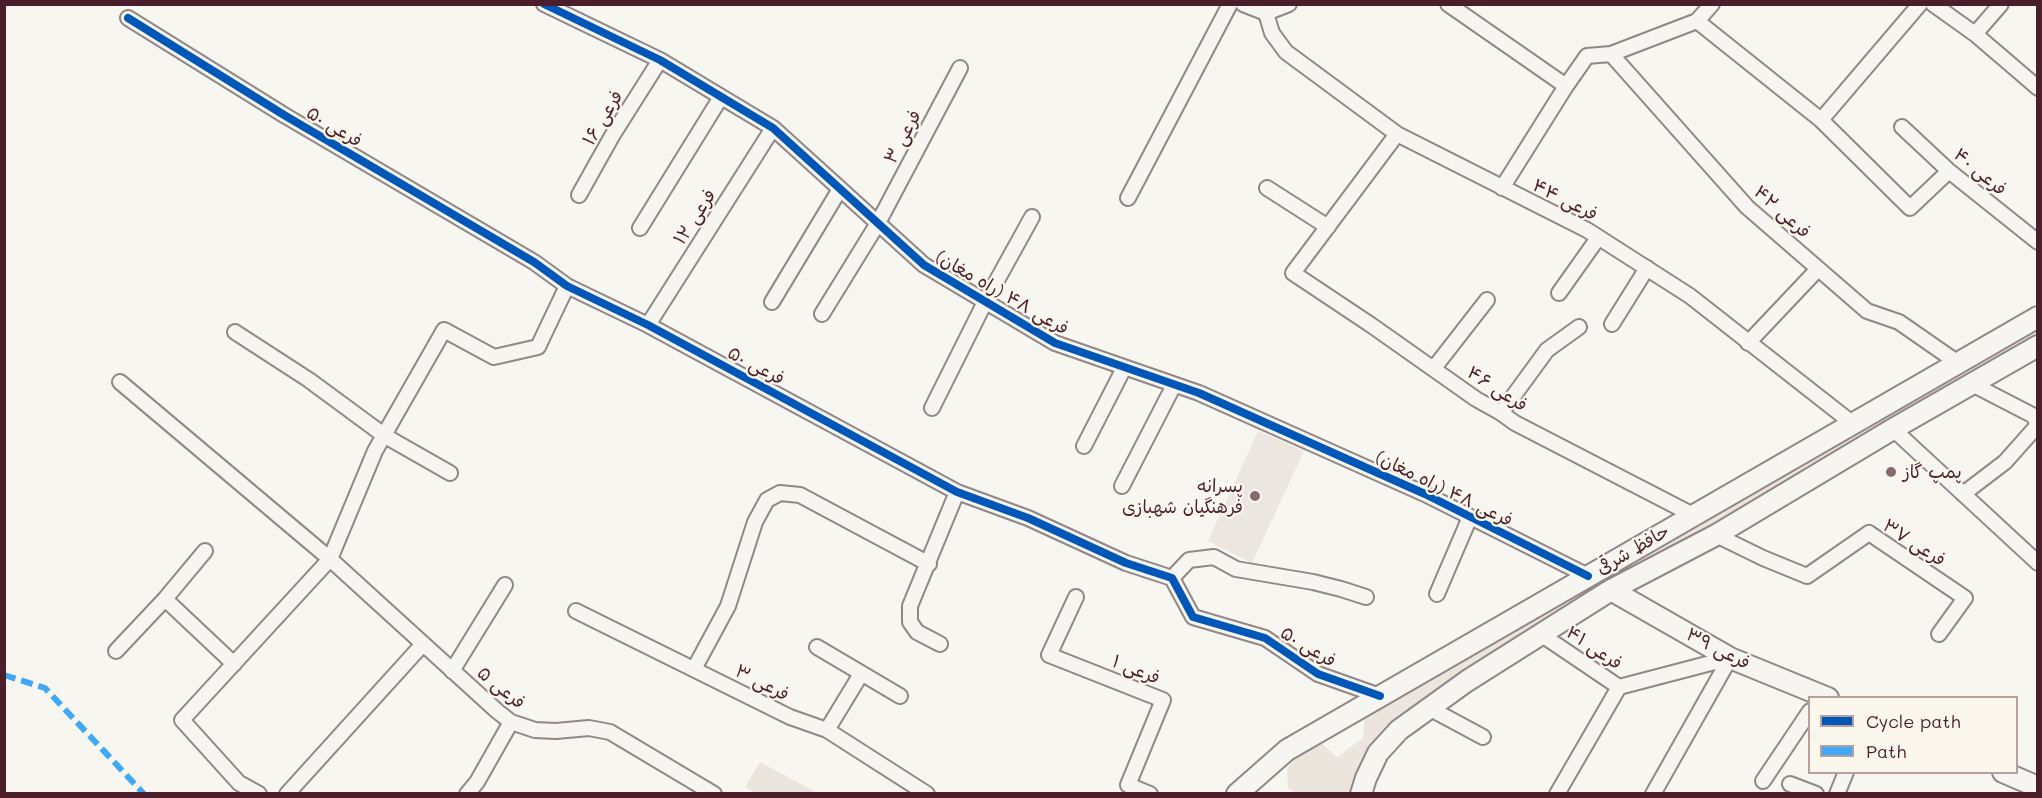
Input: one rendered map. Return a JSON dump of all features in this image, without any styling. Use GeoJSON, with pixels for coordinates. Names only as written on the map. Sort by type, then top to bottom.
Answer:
{"type":"FeatureCollection","features":[{"type":"Feature","properties":{"kind":"main road","name":"حافظ شرقی"},"geometry":{"type":"LineString","coordinates":[[1237,794],[1287,750],[2037,317]]}},
{"type":"Feature","properties":{"kind":"main road","name":"حافظ شرقی"},"geometry":{"type":"LineString","coordinates":[[1361,794],[1378,753],[1399,730],[1467,681],[1611,590],[1716,535],[2037,346]]}},
{"type":"Feature","properties":{"kind":"main road","name":"فرعی ۳۹"},"geometry":{"type":"LineString","coordinates":[[1611,590],[1730,658],[1823,696]]}},
{"type":"Feature","properties":{"kind":"main road"},"geometry":{"type":"LineString","coordinates":[[2008,774],[2037,787]]}},
{"type":"Feature","properties":{"kind":"street","name":"فرعی ۴۸ (راه مغان)"},"geometry":{"type":"LineString","coordinates":[[544,4],[660,60],[773,128],[924,265],[1055,344],[1215,400],[1425,495],[1588,576]]}},
{"type":"Feature","properties":{"kind":"street"},"geometry":{"type":"LineString","coordinates":[[1128,198],[1230,4]]}},
{"type":"Feature","properties":{"kind":"street"},"geometry":{"type":"LineString","coordinates":[[1243,4],[1266,13],[1289,4]]}},
{"type":"Feature","properties":{"kind":"street"},"geometry":{"type":"LineString","coordinates":[[1448,4],[1467,10],[1566,86]]}},
{"type":"Feature","properties":{"kind":"street"},"geometry":{"type":"LineString","coordinates":[[1502,188],[1587,56],[1611,54],[1696,21],[1712,4]]}},
{"type":"Feature","properties":{"kind":"street"},"geometry":{"type":"LineString","coordinates":[[1821,120],[1920,4]]}},
{"type":"Feature","properties":{"kind":"street"},"geometry":{"type":"LineString","coordinates":[[1933,4],[1975,34],[2037,88]]}},
{"type":"Feature","properties":{"kind":"street"},"geometry":{"type":"LineString","coordinates":[[1975,34],[2001,4]]}},
{"type":"Feature","properties":{"kind":"street","name":"فرعی ۴۴"},"geometry":{"type":"LineString","coordinates":[[1266,13],[1272,33],[1286,52],[1397,134],[1598,238],[1647,268],[1690,296],[1852,423]]}},
{"type":"Feature","properties":{"kind":"street","name":"فرعی ۵۰"},"geometry":{"type":"LineString","coordinates":[[128,18],[284,115],[534,262],[567,286],[648,325],[957,492],[1028,518],[1126,563],[1172,578],[1193,617],[1265,638],[1318,674],[1380,696]]}},
{"type":"Feature","properties":{"kind":"street"},"geometry":{"type":"LineString","coordinates":[[1696,21],[1821,120],[1910,208],[1949,171]]}},
{"type":"Feature","properties":{"kind":"street","name":"فرعی ۴۲"},"geometry":{"type":"LineString","coordinates":[[1611,54],[1748,207],[1867,312],[1899,322],[1958,363]]}},
{"type":"Feature","properties":{"kind":"street","name":"فرعی ۱۶"},"geometry":{"type":"LineString","coordinates":[[579,195],[612,136],[660,60]]}},
{"type":"Feature","properties":{"kind":"street","name":"فرعی ۳"},"geometry":{"type":"LineString","coordinates":[[822,314],[878,223],[960,68]]}},
{"type":"Feature","properties":{"kind":"street"},"geometry":{"type":"LineString","coordinates":[[640,228],[721,97]]}},
{"type":"Feature","properties":{"kind":"street","name":"فرعی ۴۰"},"geometry":{"type":"LineString","coordinates":[[1902,127],[1949,171],[2037,242]]}},
{"type":"Feature","properties":{"kind":"street","name":"فرعی ۱۲"},"geometry":{"type":"LineString","coordinates":[[648,325],[773,128]]}},
{"type":"Feature","properties":{"kind":"street"},"geometry":{"type":"LineString","coordinates":[[1268,188],[1328,226],[1397,134]]}},
{"type":"Feature","properties":{"kind":"street"},"geometry":{"type":"LineString","coordinates":[[772,302],[840,189]]}},
{"type":"Feature","properties":{"kind":"street"},"geometry":{"type":"LineString","coordinates":[[932,408],[985,302],[1032,218]]}},
{"type":"Feature","properties":{"kind":"street","name":"فرعی ۴۶"},"geometry":{"type":"LineString","coordinates":[[1328,226],[1293,273],[1476,399],[1515,423],[1693,516]]}},
{"type":"Feature","properties":{"kind":"street"},"geometry":{"type":"LineString","coordinates":[[1558,293],[1598,238]]}},
{"type":"Feature","properties":{"kind":"street"},"geometry":{"type":"LineString","coordinates":[[1612,324],[1647,268]]}},
{"type":"Feature","properties":{"kind":"street"},"geometry":{"type":"LineString","coordinates":[[1748,343],[1818,269]]}},
{"type":"Feature","properties":{"kind":"street"},"geometry":{"type":"LineString","coordinates":[[259,794],[239,783],[182,720],[330,559],[375,452],[444,330],[494,357],[538,347],[567,286]]}},
{"type":"Feature","properties":{"kind":"street"},"geometry":{"type":"LineString","coordinates":[[1434,368],[1486,300]]}},
{"type":"Feature","properties":{"kind":"street"},"geometry":{"type":"LineString","coordinates":[[1501,413],[1548,350],[1580,327]]}},
{"type":"Feature","properties":{"kind":"street"},"geometry":{"type":"LineString","coordinates":[[235,332],[309,380],[386,436],[450,473]]}},
{"type":"Feature","properties":{"kind":"street"},"geometry":{"type":"LineString","coordinates":[[1084,446],[1124,368]]}},
{"type":"Feature","properties":{"kind":"street","name":"فرعی ۵"},"geometry":{"type":"LineString","coordinates":[[120,382],[330,559],[511,722],[535,730],[589,728],[610,732],[714,794]]}},
{"type":"Feature","properties":{"kind":"street"},"geometry":{"type":"LineString","coordinates":[[1963,494],[2005,462],[2037,427],[2034,416],[1972,384]]}},
{"type":"Feature","properties":{"kind":"street"},"geometry":{"type":"LineString","coordinates":[[1122,486],[1174,385]]}},
{"type":"Feature","properties":{"kind":"street"},"geometry":{"type":"LineString","coordinates":[[1893,429],[2037,563]]}},
{"type":"Feature","properties":{"kind":"street"},"geometry":{"type":"LineString","coordinates":[[940,644],[917,632],[910,622],[910,606],[957,492]]}},
{"type":"Feature","properties":{"kind":"street"},"geometry":{"type":"LineString","coordinates":[[694,669],[728,606],[755,522],[767,500],[780,493],[800,495],[929,564]]}},
{"type":"Feature","properties":{"kind":"street"},"geometry":{"type":"LineString","coordinates":[[1437,594],[1470,517]]}},
{"type":"Feature","properties":{"kind":"street","name":"فرعی ۳۷"},"geometry":{"type":"LineString","coordinates":[[1716,535],[1807,576],[1869,533],[1965,598],[1939,634]]}},
{"type":"Feature","properties":{"kind":"street"},"geometry":{"type":"LineString","coordinates":[[116,651],[205,551]]}},
{"type":"Feature","properties":{"kind":"street"},"geometry":{"type":"LineString","coordinates":[[1172,578],[1189,560],[1214,557],[1236,569],[1313,582],[1366,597]]}},
{"type":"Feature","properties":{"kind":"street"},"geometry":{"type":"LineString","coordinates":[[452,671],[505,585]]}},
{"type":"Feature","properties":{"kind":"street","name":"فرعی ۱"},"geometry":{"type":"LineString","coordinates":[[1076,597],[1049,655],[1163,700],[1128,785],[1150,794]]}},
{"type":"Feature","properties":{"kind":"street"},"geometry":{"type":"LineString","coordinates":[[165,598],[234,663]]}},
{"type":"Feature","properties":{"kind":"street","name":"فرعی ۳"},"geometry":{"type":"LineString","coordinates":[[576,611],[790,717],[827,730],[927,794]]}},
{"type":"Feature","properties":{"kind":"street","name":"فرعی ۴۱"},"geometry":{"type":"LineString","coordinates":[[1542,635],[1619,687],[1730,658]]}},
{"type":"Feature","properties":{"kind":"street"},"geometry":{"type":"LineString","coordinates":[[287,794],[423,644]]}},
{"type":"Feature","properties":{"kind":"street"},"geometry":{"type":"LineString","coordinates":[[817,647],[900,696]]}},
{"type":"Feature","properties":{"kind":"street"},"geometry":{"type":"LineString","coordinates":[[1653,794],[1730,658]]}},
{"type":"Feature","properties":{"kind":"street"},"geometry":{"type":"LineString","coordinates":[[827,730],[861,674]]}},
{"type":"Feature","properties":{"kind":"street"},"geometry":{"type":"LineString","coordinates":[[1557,794],[1619,687]]}},
{"type":"Feature","properties":{"kind":"street"},"geometry":{"type":"LineString","coordinates":[[1429,708],[1482,737]]}},
{"type":"Feature","properties":{"kind":"street"},"geometry":{"type":"LineString","coordinates":[[1763,781],[1808,713]]}},
{"type":"Feature","properties":{"kind":"street"},"geometry":{"type":"LineString","coordinates":[[467,794],[477,782],[511,722]]}},
{"type":"Feature","properties":{"kind":"street"},"geometry":{"type":"LineString","coordinates":[[1837,794],[1845,774]]}},
{"type":"Feature","properties":{"kind":"street"},"geometry":{"type":"LineString","coordinates":[[1790,784],[1816,794]]}},
{"type":"Feature","properties":{"kind":"shaded area"},"geometry":{"type":"Polygon","coordinates":[[[2037,326],[2037,339],[1680,545],[1395,720],[1366,753],[1352,793],[1295,793],[1288,788],[1287,770],[1298,753],[1320,742],[1337,757],[1363,738],[1365,714],[2037,326]]]}},
{"type":"Feature","properties":{"kind":"shaded area","name":"پسرانه فرهنگیان شهبازی"},"geometry":{"type":"Polygon","coordinates":[[[1258,431],[1304,451],[1252,563],[1208,541],[1258,431]]]}},
{"type":"Feature","properties":{"kind":"shaded area"},"geometry":{"type":"Polygon","coordinates":[[[760,762],[817,793],[751,793],[752,791],[745,787],[760,762]]]}},
{"type":"Feature","properties":{"kind":"marked path"},"geometry":{"type":"LineString","coordinates":[[4,675],[45,688],[144,794]]}},
{"type":"Feature","properties":{"kind":"cycle path"},"geometry":{"type":"LineString","coordinates":[[544,4],[660,60],[773,128],[924,265],[1055,343],[1199,393],[1425,494],[1588,576]]}},
{"type":"Feature","properties":{"kind":"cycle path"},"geometry":{"type":"LineString","coordinates":[[128,18],[284,115],[534,262],[567,286],[648,325],[957,492],[1028,518],[1126,563],[1172,578],[1193,617],[1265,638],[1318,674],[1380,696]]}},
{"type":"Feature","properties":{"kind":"place","name":"پمپ گاز"},"geometry":{"type":"Point","coordinates":[1891,472]}},
{"type":"Feature","properties":{"kind":"place","name":"پسرانه فرهنگیان شهبازی"},"geometry":{"type":"Point","coordinates":[1255,496]}}]}
